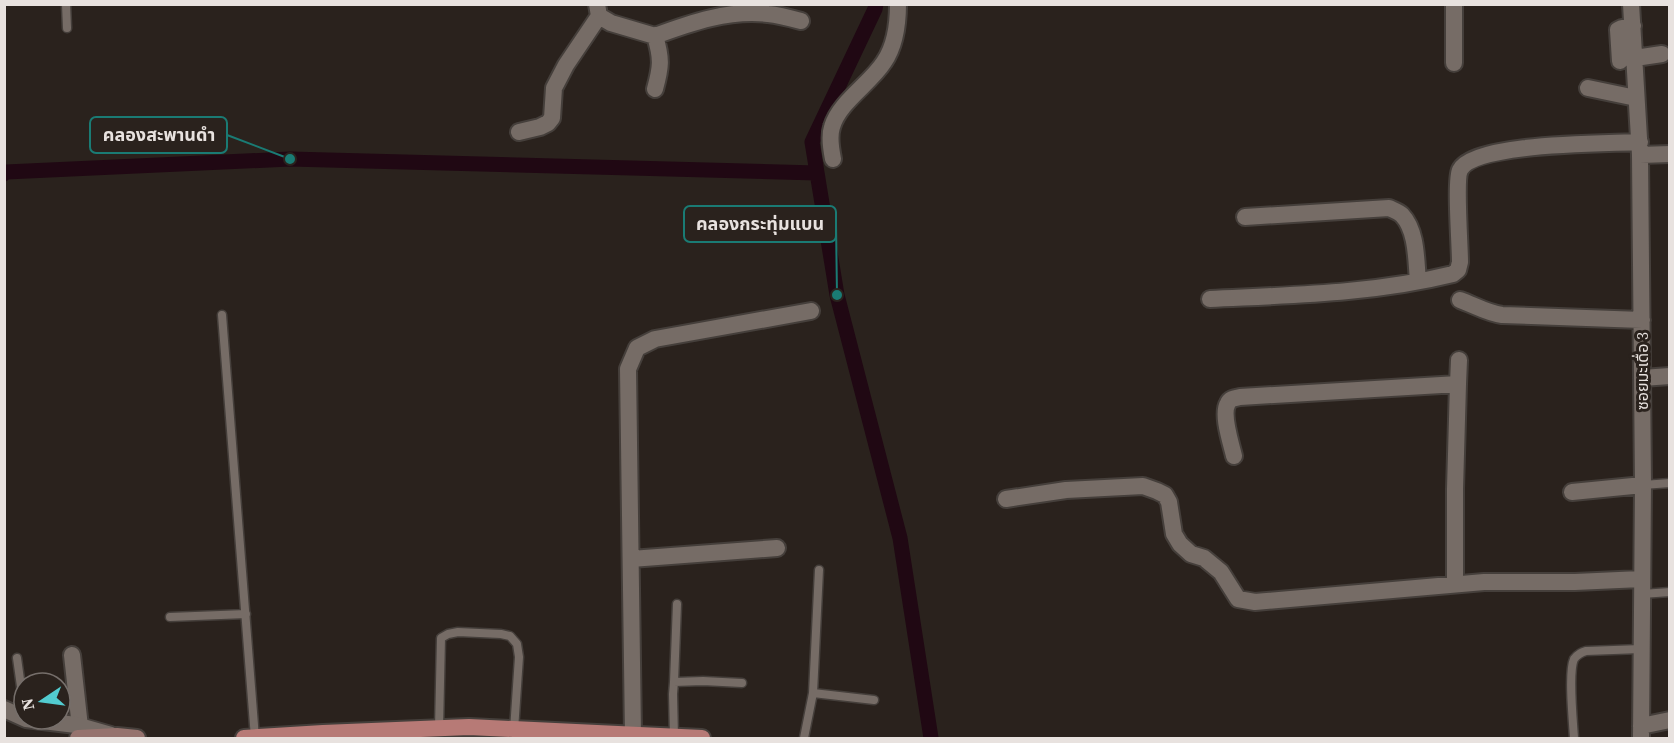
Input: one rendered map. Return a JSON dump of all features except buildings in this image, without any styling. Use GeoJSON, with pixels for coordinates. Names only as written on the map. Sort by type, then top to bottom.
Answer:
{"type":"FeatureCollection","features":[{"type":"Feature","properties":{"kind":"main road"},"geometry":{"type":"LineString","coordinates":[[250,738],[469,727],[702,738]]}},
{"type":"Feature","properties":{"kind":"main road"},"geometry":{"type":"LineString","coordinates":[[79,733],[137,738]]}},
{"type":"Feature","properties":{"kind":"street"},"geometry":{"type":"LineString","coordinates":[[833,159],[831,128],[839,112],[884,62],[894,39],[898,4]]}},
{"type":"Feature","properties":{"kind":"street"},"geometry":{"type":"LineString","coordinates":[[1454,4],[1454,63]]}},
{"type":"Feature","properties":{"kind":"street","name":"ซอยมะเดื่อ 3"},"geometry":{"type":"LineString","coordinates":[[1631,4],[1633,26],[1627,59],[1636,98],[1640,149],[1643,485],[1641,732]]}},
{"type":"Feature","properties":{"kind":"street"},"geometry":{"type":"LineString","coordinates":[[519,132],[540,127],[552,118],[554,88],[598,10],[611,22],[655,36],[686,24],[740,14],[767,14],[801,21]]}},
{"type":"Feature","properties":{"kind":"street"},"geometry":{"type":"LineString","coordinates":[[655,36],[661,69],[655,89]]}},
{"type":"Feature","properties":{"kind":"street"},"geometry":{"type":"LineString","coordinates":[[1627,59],[1662,54]]}},
{"type":"Feature","properties":{"kind":"street"},"geometry":{"type":"LineString","coordinates":[[1588,88],[1636,98]]}},
{"type":"Feature","properties":{"kind":"street"},"geometry":{"type":"LineString","coordinates":[[1209,299],[1355,291],[1453,274],[1458,270],[1460,262],[1458,183],[1460,170],[1469,160],[1480,156],[1508,149],[1640,149],[1670,154]]}},
{"type":"Feature","properties":{"kind":"street"},"geometry":{"type":"LineString","coordinates":[[1245,217],[1389,208],[1400,213],[1413,238],[1418,281]]}},
{"type":"Feature","properties":{"kind":"street"},"geometry":{"type":"LineString","coordinates":[[1460,300],[1489,313],[1502,315],[1642,320]]}},
{"type":"Feature","properties":{"kind":"street"},"geometry":{"type":"LineString","coordinates":[[633,735],[628,369],[637,348],[655,339],[811,311]]}},
{"type":"Feature","properties":{"kind":"street"},"geometry":{"type":"LineString","coordinates":[[1455,584],[1459,360]]}},
{"type":"Feature","properties":{"kind":"street"},"geometry":{"type":"LineString","coordinates":[[1642,378],[1670,376]]}},
{"type":"Feature","properties":{"kind":"street"},"geometry":{"type":"LineString","coordinates":[[1234,456],[1225,415],[1227,404],[1232,399],[1458,384]]}},
{"type":"Feature","properties":{"kind":"street"},"geometry":{"type":"LineString","coordinates":[[1572,492],[1643,485]]}},
{"type":"Feature","properties":{"kind":"street"},"geometry":{"type":"LineString","coordinates":[[1006,499],[1066,490],[1143,486],[1157,491],[1165,495],[1169,502],[1174,534],[1180,544],[1191,554],[1204,558],[1221,572],[1238,599],[1255,602],[1484,582],[1575,582],[1641,586]]}},
{"type":"Feature","properties":{"kind":"street"},"geometry":{"type":"LineString","coordinates":[[631,559],[777,548]]}},
{"type":"Feature","properties":{"kind":"street"},"geometry":{"type":"LineString","coordinates":[[72,656],[79,733]]}},
{"type":"Feature","properties":{"kind":"street"},"geometry":{"type":"LineString","coordinates":[[1641,732],[1670,720]]}},
{"type":"Feature","properties":{"kind":"lane"},"geometry":{"type":"LineString","coordinates":[[66,4],[67,28]]}},
{"type":"Feature","properties":{"kind":"lane"},"geometry":{"type":"LineString","coordinates":[[222,315],[246,614],[250,738]]}},
{"type":"Feature","properties":{"kind":"lane"},"geometry":{"type":"LineString","coordinates":[[1643,485],[1670,483]]}},
{"type":"Feature","properties":{"kind":"lane"},"geometry":{"type":"LineString","coordinates":[[804,738],[813,693],[819,570]]}},
{"type":"Feature","properties":{"kind":"lane"},"geometry":{"type":"LineString","coordinates":[[1641,586],[1670,592]]}},
{"type":"Feature","properties":{"kind":"lane"},"geometry":{"type":"LineString","coordinates":[[674,737],[673,694],[677,604]]}},
{"type":"Feature","properties":{"kind":"lane"},"geometry":{"type":"LineString","coordinates":[[170,617],[246,614]]}},
{"type":"Feature","properties":{"kind":"lane"},"geometry":{"type":"LineString","coordinates":[[439,728],[441,638],[458,632],[501,634],[510,636],[517,644],[519,657],[514,729]]}},
{"type":"Feature","properties":{"kind":"lane"},"geometry":{"type":"LineString","coordinates":[[1574,738],[1571,672],[1574,659],[1586,651],[1641,649]]}},
{"type":"Feature","properties":{"kind":"lane"},"geometry":{"type":"LineString","coordinates":[[17,658],[19,671]]}},
{"type":"Feature","properties":{"kind":"lane"},"geometry":{"type":"LineString","coordinates":[[674,682],[742,683]]}},
{"type":"Feature","properties":{"kind":"lane"},"geometry":{"type":"LineString","coordinates":[[813,693],[874,700]]}},
{"type":"Feature","properties":{"kind":"waterway"},"geometry":{"type":"LineString","coordinates":[[876,4],[812,142],[837,295],[900,538],[931,738]]}},
{"type":"Feature","properties":{"kind":"waterway"},"geometry":{"type":"LineString","coordinates":[[4,174],[6,172],[290,159],[817,173]]}},
{"type":"Feature","properties":{"kind":"place","name":"คลองสะพานดำ"},"geometry":{"type":"Point","coordinates":[290,159]}},
{"type":"Feature","properties":{"kind":"place","name":"คลองกระทุ่มแบน"},"geometry":{"type":"Point","coordinates":[837,295]}}]}
